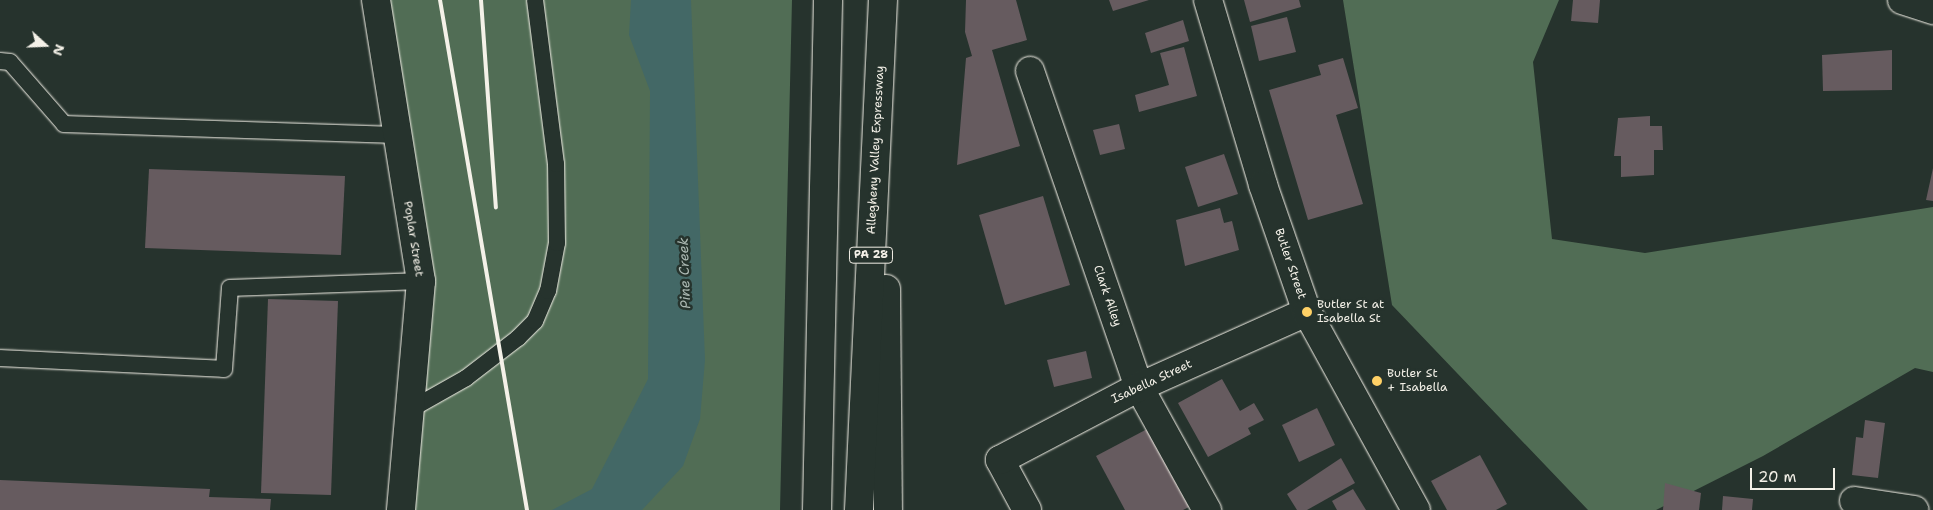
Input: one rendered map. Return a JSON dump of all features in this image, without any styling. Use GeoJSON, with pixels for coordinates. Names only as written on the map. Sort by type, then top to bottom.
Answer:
{"type":"FeatureCollection","features":[{"type":"Feature","properties":{"kind":"main road","name":"Poplar Street"},"geometry":{"type":"LineString","coordinates":[[376,0],[420,282],[413,408],[401,510]]}},
{"type":"Feature","properties":{"kind":"main road"},"geometry":{"type":"LineString","coordinates":[[816,510],[828,0]]}},
{"type":"Feature","properties":{"kind":"main road"},"geometry":{"type":"LineString","coordinates":[[883,0],[888,510]]}},
{"type":"Feature","properties":{"kind":"main road","name":"Allegheny Valley Expressway"},"geometry":{"type":"LineString","coordinates":[[859,510],[883,0]]}},
{"type":"Feature","properties":{"kind":"main road","name":"Butler Street"},"geometry":{"type":"LineString","coordinates":[[1208,0],[1263,185],[1307,312],[1416,510]]}},
{"type":"Feature","properties":{"kind":"main road"},"geometry":{"type":"LineString","coordinates":[[1902,0],[1933,10]]}},
{"type":"Feature","properties":{"kind":"main road","name":"Clark Alley"},"geometry":{"type":"LineString","coordinates":[[1030,71],[1139,387],[1207,510]]}},
{"type":"Feature","properties":{"kind":"main road","name":"Isabella Street"},"geometry":{"type":"LineString","coordinates":[[1027,510],[1000,460],[1139,387],[1307,312]]}},
{"type":"Feature","properties":{"kind":"main road"},"geometry":{"type":"LineString","coordinates":[[1854,501],[1914,510]]}},
{"type":"Feature","properties":{"kind":"lane"},"geometry":{"type":"LineString","coordinates":[[413,408],[466,378],[518,338],[535,321],[548,291],[557,243],[556,164],[535,0]]}},
{"type":"Feature","properties":{"kind":"lane"},"geometry":{"type":"LineString","coordinates":[[0,61],[10,62],[64,124],[396,135]]}},
{"type":"Feature","properties":{"kind":"lane"},"geometry":{"type":"LineString","coordinates":[[0,358],[224,369],[230,288],[420,282]]}},
{"type":"Feature","properties":{"kind":"green space"},"geometry":{"type":"Polygon","coordinates":[[[376,0],[792,0],[780,510],[401,510],[421,281],[376,0]]]}},
{"type":"Feature","properties":{"kind":"green space"},"geometry":{"type":"Polygon","coordinates":[[[1343,0],[1559,0],[1533,62],[1552,239],[1645,253],[1933,207],[1933,372],[1915,368],[1763,456],[1656,510],[1588,510],[1392,305],[1343,0]]]}},
{"type":"Feature","properties":{"kind":"water","name":"Pine Creek"},"geometry":{"type":"Polygon","coordinates":[[[631,0],[691,0],[705,360],[700,419],[683,466],[642,510],[552,510],[592,489],[648,379],[650,91],[629,35],[631,0]]]}},
{"type":"Feature","properties":{"kind":"building"},"geometry":{"type":"Polygon","coordinates":[[[966,0],[1016,0],[1027,40],[992,50],[1020,146],[957,165],[966,58],[972,56],[965,32],[966,0]]]}},
{"type":"Feature","properties":{"kind":"building"},"geometry":{"type":"Polygon","coordinates":[[[1109,0],[1149,0],[1113,11],[1109,0]]]}},
{"type":"Feature","properties":{"kind":"building"},"geometry":{"type":"Polygon","coordinates":[[[1244,0],[1299,0],[1301,7],[1250,22],[1244,0]]]}},
{"type":"Feature","properties":{"kind":"building"},"geometry":{"type":"Polygon","coordinates":[[[1573,0],[1600,0],[1598,23],[1571,21],[1573,0]]]}},
{"type":"Feature","properties":{"kind":"building"},"geometry":{"type":"Polygon","coordinates":[[[1287,17],[1296,52],[1259,61],[1251,26],[1287,17]]]}},
{"type":"Feature","properties":{"kind":"building"},"geometry":{"type":"Polygon","coordinates":[[[1183,20],[1189,41],[1151,53],[1145,33],[1183,20]]]}},
{"type":"Feature","properties":{"kind":"building"},"geometry":{"type":"Polygon","coordinates":[[[1184,47],[1197,96],[1139,112],[1135,95],[1169,85],[1160,53],[1184,47]]]}},
{"type":"Feature","properties":{"kind":"building"},"geometry":{"type":"Polygon","coordinates":[[[1892,50],[1892,90],[1823,91],[1822,55],[1892,50]]]}},
{"type":"Feature","properties":{"kind":"building"},"geometry":{"type":"Polygon","coordinates":[[[1343,58],[1358,108],[1336,115],[1363,204],[1308,220],[1269,90],[1321,75],[1318,65],[1343,58]]]}},
{"type":"Feature","properties":{"kind":"building"},"geometry":{"type":"Polygon","coordinates":[[[1650,116],[1650,126],[1662,126],[1663,150],[1654,150],[1654,175],[1621,177],[1621,156],[1614,156],[1618,118],[1650,116]]]}},
{"type":"Feature","properties":{"kind":"building"},"geometry":{"type":"Polygon","coordinates":[[[1119,124],[1125,149],[1100,155],[1093,130],[1119,124]]]}},
{"type":"Feature","properties":{"kind":"building"},"geometry":{"type":"Polygon","coordinates":[[[1224,154],[1238,194],[1198,207],[1185,167],[1224,154]]]}},
{"type":"Feature","properties":{"kind":"building"},"geometry":{"type":"Polygon","coordinates":[[[1933,168],[1933,201],[1926,200],[1933,168]]]}},
{"type":"Feature","properties":{"kind":"building"},"geometry":{"type":"Polygon","coordinates":[[[149,169],[345,176],[341,255],[145,248],[149,169]]]}},
{"type":"Feature","properties":{"kind":"building"},"geometry":{"type":"Polygon","coordinates":[[[1043,196],[1070,285],[1005,305],[979,215],[1043,196]]]}},
{"type":"Feature","properties":{"kind":"building"},"geometry":{"type":"Polygon","coordinates":[[[1220,208],[1224,223],[1232,221],[1239,250],[1185,266],[1176,220],[1220,208]]]}},
{"type":"Feature","properties":{"kind":"building"},"geometry":{"type":"Polygon","coordinates":[[[268,299],[338,301],[331,495],[261,493],[268,299]]]}},
{"type":"Feature","properties":{"kind":"building"},"geometry":{"type":"Polygon","coordinates":[[[1086,351],[1092,378],[1054,387],[1047,360],[1086,351]]]}},
{"type":"Feature","properties":{"kind":"building"},"geometry":{"type":"Polygon","coordinates":[[[1222,379],[1240,411],[1254,403],[1264,420],[1248,428],[1251,434],[1208,457],[1178,403],[1222,379]]]}},
{"type":"Feature","properties":{"kind":"building"},"geometry":{"type":"Polygon","coordinates":[[[1317,408],[1335,445],[1299,462],[1282,425],[1317,408]]]}},
{"type":"Feature","properties":{"kind":"building"},"geometry":{"type":"Polygon","coordinates":[[[1865,420],[1885,423],[1878,478],[1852,475],[1856,437],[1863,438],[1865,420]]]}},
{"type":"Feature","properties":{"kind":"building"},"geometry":{"type":"Polygon","coordinates":[[[1151,427],[1193,505],[1183,510],[1125,510],[1096,456],[1151,427]]]}},
{"type":"Feature","properties":{"kind":"building"},"geometry":{"type":"Polygon","coordinates":[[[1480,455],[1507,504],[1496,510],[1447,510],[1431,481],[1480,455]]]}},
{"type":"Feature","properties":{"kind":"building"},"geometry":{"type":"Polygon","coordinates":[[[1341,458],[1355,483],[1307,510],[1297,510],[1287,494],[1341,458]]]}},
{"type":"Feature","properties":{"kind":"building"},"geometry":{"type":"Polygon","coordinates":[[[0,480],[210,489],[209,497],[271,499],[270,510],[0,510],[0,480]]]}},
{"type":"Feature","properties":{"kind":"building"},"geometry":{"type":"Polygon","coordinates":[[[1665,483],[1701,493],[1699,510],[1663,510],[1665,483]]]}},
{"type":"Feature","properties":{"kind":"building"},"geometry":{"type":"Polygon","coordinates":[[[1353,489],[1366,510],[1337,510],[1332,501],[1353,489]]]}},
{"type":"Feature","properties":{"kind":"building"},"geometry":{"type":"Polygon","coordinates":[[[1723,496],[1753,499],[1752,510],[1722,510],[1723,496]]]}},
{"type":"Feature","properties":{"kind":"railway"},"geometry":{"type":"LineString","coordinates":[[440,0],[527,510]]}},
{"type":"Feature","properties":{"kind":"railway"},"geometry":{"type":"LineString","coordinates":[[481,0],[496,207]]}},
{"type":"Feature","properties":{"kind":"place","name":"Butler St at Isabella St"},"geometry":{"type":"Point","coordinates":[1307,312]}},
{"type":"Feature","properties":{"kind":"place","name":"Butler St + Isabella"},"geometry":{"type":"Point","coordinates":[1377,381]}}]}
